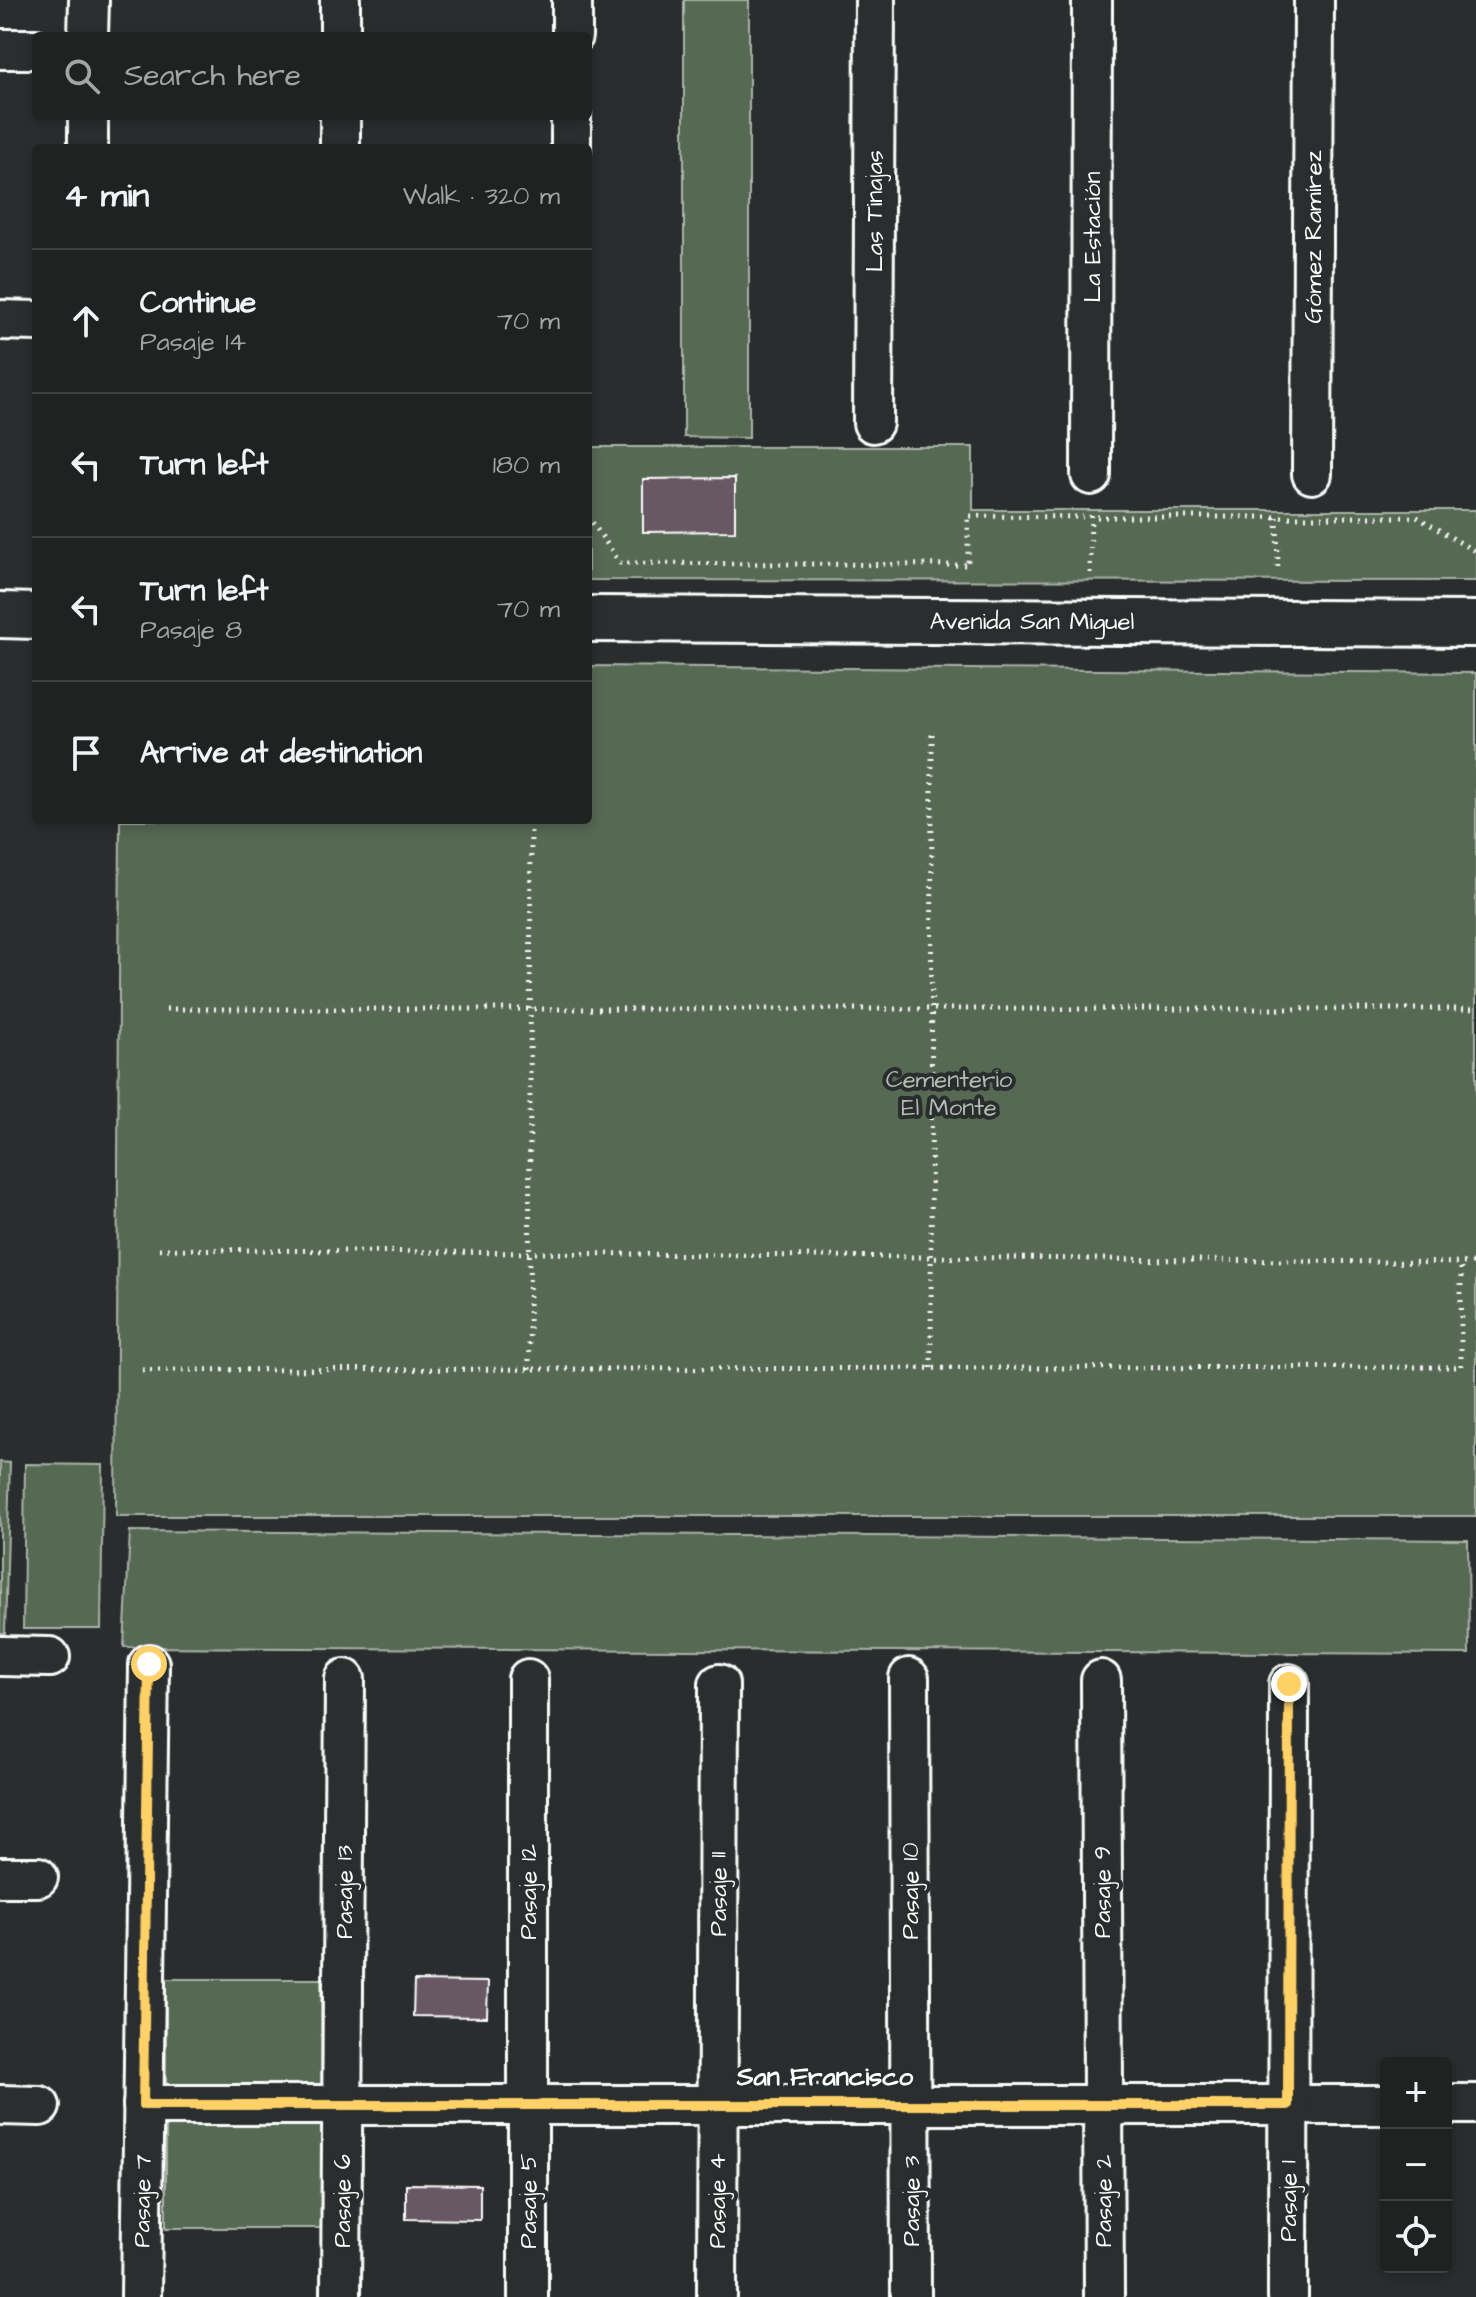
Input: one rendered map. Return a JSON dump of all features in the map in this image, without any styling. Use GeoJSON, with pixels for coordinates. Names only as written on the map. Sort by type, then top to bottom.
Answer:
{"type":"FeatureCollection","features":[{"type":"Feature","properties":{"kind":"street"},"geometry":{"type":"LineString","coordinates":[[88,32],[89,0]]}},
{"type":"Feature","properties":{"kind":"street"},"geometry":{"type":"LineString","coordinates":[[340,0],[340,32]]}},
{"type":"Feature","properties":{"kind":"street"},"geometry":{"type":"LineString","coordinates":[[572,0],[572,32]]}},
{"type":"Feature","properties":{"kind":"street","name":"Las Tinajas"},"geometry":{"type":"LineString","coordinates":[[873,423],[875,0]]}},
{"type":"Feature","properties":{"kind":"street","name":"La Estación"},"geometry":{"type":"LineString","coordinates":[[1091,475],[1092,0]]}},
{"type":"Feature","properties":{"kind":"street","name":"Gómez Ramírez"},"geometry":{"type":"LineString","coordinates":[[1312,474],[1314,0]]}},
{"type":"Feature","properties":{"kind":"street"},"geometry":{"type":"LineString","coordinates":[[0,49],[32,49]]}},
{"type":"Feature","properties":{"kind":"street"},"geometry":{"type":"LineString","coordinates":[[88,120],[88,144]]}},
{"type":"Feature","properties":{"kind":"street"},"geometry":{"type":"LineString","coordinates":[[340,120],[340,144]]}},
{"type":"Feature","properties":{"kind":"street"},"geometry":{"type":"LineString","coordinates":[[571,120],[571,144]]}},
{"type":"Feature","properties":{"kind":"street"},"geometry":{"type":"LineString","coordinates":[[0,320],[32,321]]}},
{"type":"Feature","properties":{"kind":"street"},"geometry":{"type":"LineString","coordinates":[[0,615],[32,616]]}},
{"type":"Feature","properties":{"kind":"street","name":"Avenida San Miguel"},"geometry":{"type":"LineString","coordinates":[[592,619],[1476,624]]}},
{"type":"Feature","properties":{"kind":"street"},"geometry":{"type":"LineString","coordinates":[[0,1656],[50,1657]]}},
{"type":"Feature","properties":{"kind":"street","name":"Pasaje 7"},"geometry":{"type":"LineString","coordinates":[[141,2297],[149,1664]]}},
{"type":"Feature","properties":{"kind":"street","name":"Pasaje 10"},"geometry":{"type":"LineString","coordinates":[[909,1678],[911,2105]]}},
{"type":"Feature","properties":{"kind":"street","name":"Pasaje 13"},"geometry":{"type":"LineString","coordinates":[[342,2105],[345,1679]]}},
{"type":"Feature","properties":{"kind":"street","name":"Pasaje 12"},"geometry":{"type":"LineString","coordinates":[[528,1679],[528,2105]]}},
{"type":"Feature","properties":{"kind":"street","name":"Pasaje 9"},"geometry":{"type":"LineString","coordinates":[[1101,1680],[1103,2104]]}},
{"type":"Feature","properties":{"kind":"street","name":"Pasaje 11"},"geometry":{"type":"LineString","coordinates":[[717,2105],[719,1684]]}},
{"type":"Feature","properties":{"kind":"street","name":"Pasaje 1"},"geometry":{"type":"LineString","coordinates":[[1288,2297],[1289,1684]]}},
{"type":"Feature","properties":{"kind":"street"},"geometry":{"type":"LineString","coordinates":[[0,1877],[38,1877]]}},
{"type":"Feature","properties":{"kind":"street","name":"Pasaje 2"},"geometry":{"type":"LineString","coordinates":[[1103,2104],[1104,2297]]}},
{"type":"Feature","properties":{"kind":"street"},"geometry":{"type":"LineString","coordinates":[[1452,2104],[1476,2104]]}},
{"type":"Feature","properties":{"kind":"street"},"geometry":{"type":"LineString","coordinates":[[0,2105],[40,2106]]}},
{"type":"Feature","properties":{"kind":"street"},"geometry":{"type":"LineString","coordinates":[[143,2105],[1380,2105]]}},
{"type":"Feature","properties":{"kind":"street","name":"Pasaje 6"},"geometry":{"type":"LineString","coordinates":[[341,2297],[342,2105]]}},
{"type":"Feature","properties":{"kind":"street","name":"Pasaje 5"},"geometry":{"type":"LineString","coordinates":[[528,2105],[528,2297]]}},
{"type":"Feature","properties":{"kind":"street","name":"Pasaje 4"},"geometry":{"type":"LineString","coordinates":[[717,2105],[717,2297]]}},
{"type":"Feature","properties":{"kind":"street","name":"Pasaje 3"},"geometry":{"type":"LineString","coordinates":[[911,2105],[911,2297]]}},
{"type":"Feature","properties":{"kind":"path"},"geometry":{"type":"LineString","coordinates":[[1090,573],[1091,475]]}},
{"type":"Feature","properties":{"kind":"path"},"geometry":{"type":"LineString","coordinates":[[592,522],[620,563],[968,565],[968,516],[1417,517],[1476,552]]}},
{"type":"Feature","properties":{"kind":"path"},"geometry":{"type":"LineString","coordinates":[[1277,517],[1278,571]]}},
{"type":"Feature","properties":{"kind":"path"},"geometry":{"type":"LineString","coordinates":[[931,1368],[932,729]]}},
{"type":"Feature","properties":{"kind":"path"},"geometry":{"type":"LineString","coordinates":[[529,1369],[531,824]]}},
{"type":"Feature","properties":{"kind":"path"},"geometry":{"type":"LineString","coordinates":[[166,1009],[1476,1009]]}},
{"type":"Feature","properties":{"kind":"path"},"geometry":{"type":"LineString","coordinates":[[159,1249],[1476,1263]]}},
{"type":"Feature","properties":{"kind":"path"},"geometry":{"type":"LineString","coordinates":[[142,1370],[1461,1367],[1461,1263]]}},
{"type":"Feature","properties":{"kind":"green space"},"geometry":{"type":"Polygon","coordinates":[[[684,0],[749,0],[749,438],[684,437],[684,0]]]}},
{"type":"Feature","properties":{"kind":"green space"},"geometry":{"type":"Polygon","coordinates":[[[592,447],[973,447],[973,510],[1476,510],[1476,581],[592,580],[592,447]]]}},
{"type":"Feature","properties":{"kind":"green space","name":"Cementerio El Monte"},"geometry":{"type":"Polygon","coordinates":[[[592,666],[1476,673],[1476,1516],[116,1516],[120,824],[592,824],[592,666]]]}},
{"type":"Feature","properties":{"kind":"green space"},"geometry":{"type":"Polygon","coordinates":[[[0,1462],[10,1463],[5,1633],[0,1633],[0,1462]]]}},
{"type":"Feature","properties":{"kind":"green space"},"geometry":{"type":"Polygon","coordinates":[[[25,1464],[103,1465],[101,1629],[23,1629],[25,1464]]]}},
{"type":"Feature","properties":{"kind":"green space"},"geometry":{"type":"Polygon","coordinates":[[[130,1531],[1468,1540],[1469,1654],[124,1647],[130,1531]]]}},
{"type":"Feature","properties":{"kind":"green space"},"geometry":{"type":"Polygon","coordinates":[[[166,1979],[321,1979],[322,2228],[166,2228],[166,1979]]]}},
{"type":"Feature","properties":{"kind":"building"},"geometry":{"type":"Polygon","coordinates":[[[735,478],[735,531],[643,532],[643,479],[735,478]]]}},
{"type":"Feature","properties":{"kind":"building"},"geometry":{"type":"Polygon","coordinates":[[[414,1981],[488,1982],[487,2017],[413,2016],[414,1981]]]}},
{"type":"Feature","properties":{"kind":"building"},"geometry":{"type":"Polygon","coordinates":[[[406,2184],[480,2185],[480,2220],[406,2219],[406,2184]]]}},
{"type":"Feature","properties":{"kind":"district","name":"San Francisco"},"geometry":{"type":"Point","coordinates":[825,2076]}},
{"type":"Feature","properties":{"kind":"route"},"geometry":{"type":"LineString","coordinates":[[149,1664],[143,2105],[1288,2105],[1289,1684]]}}]}
